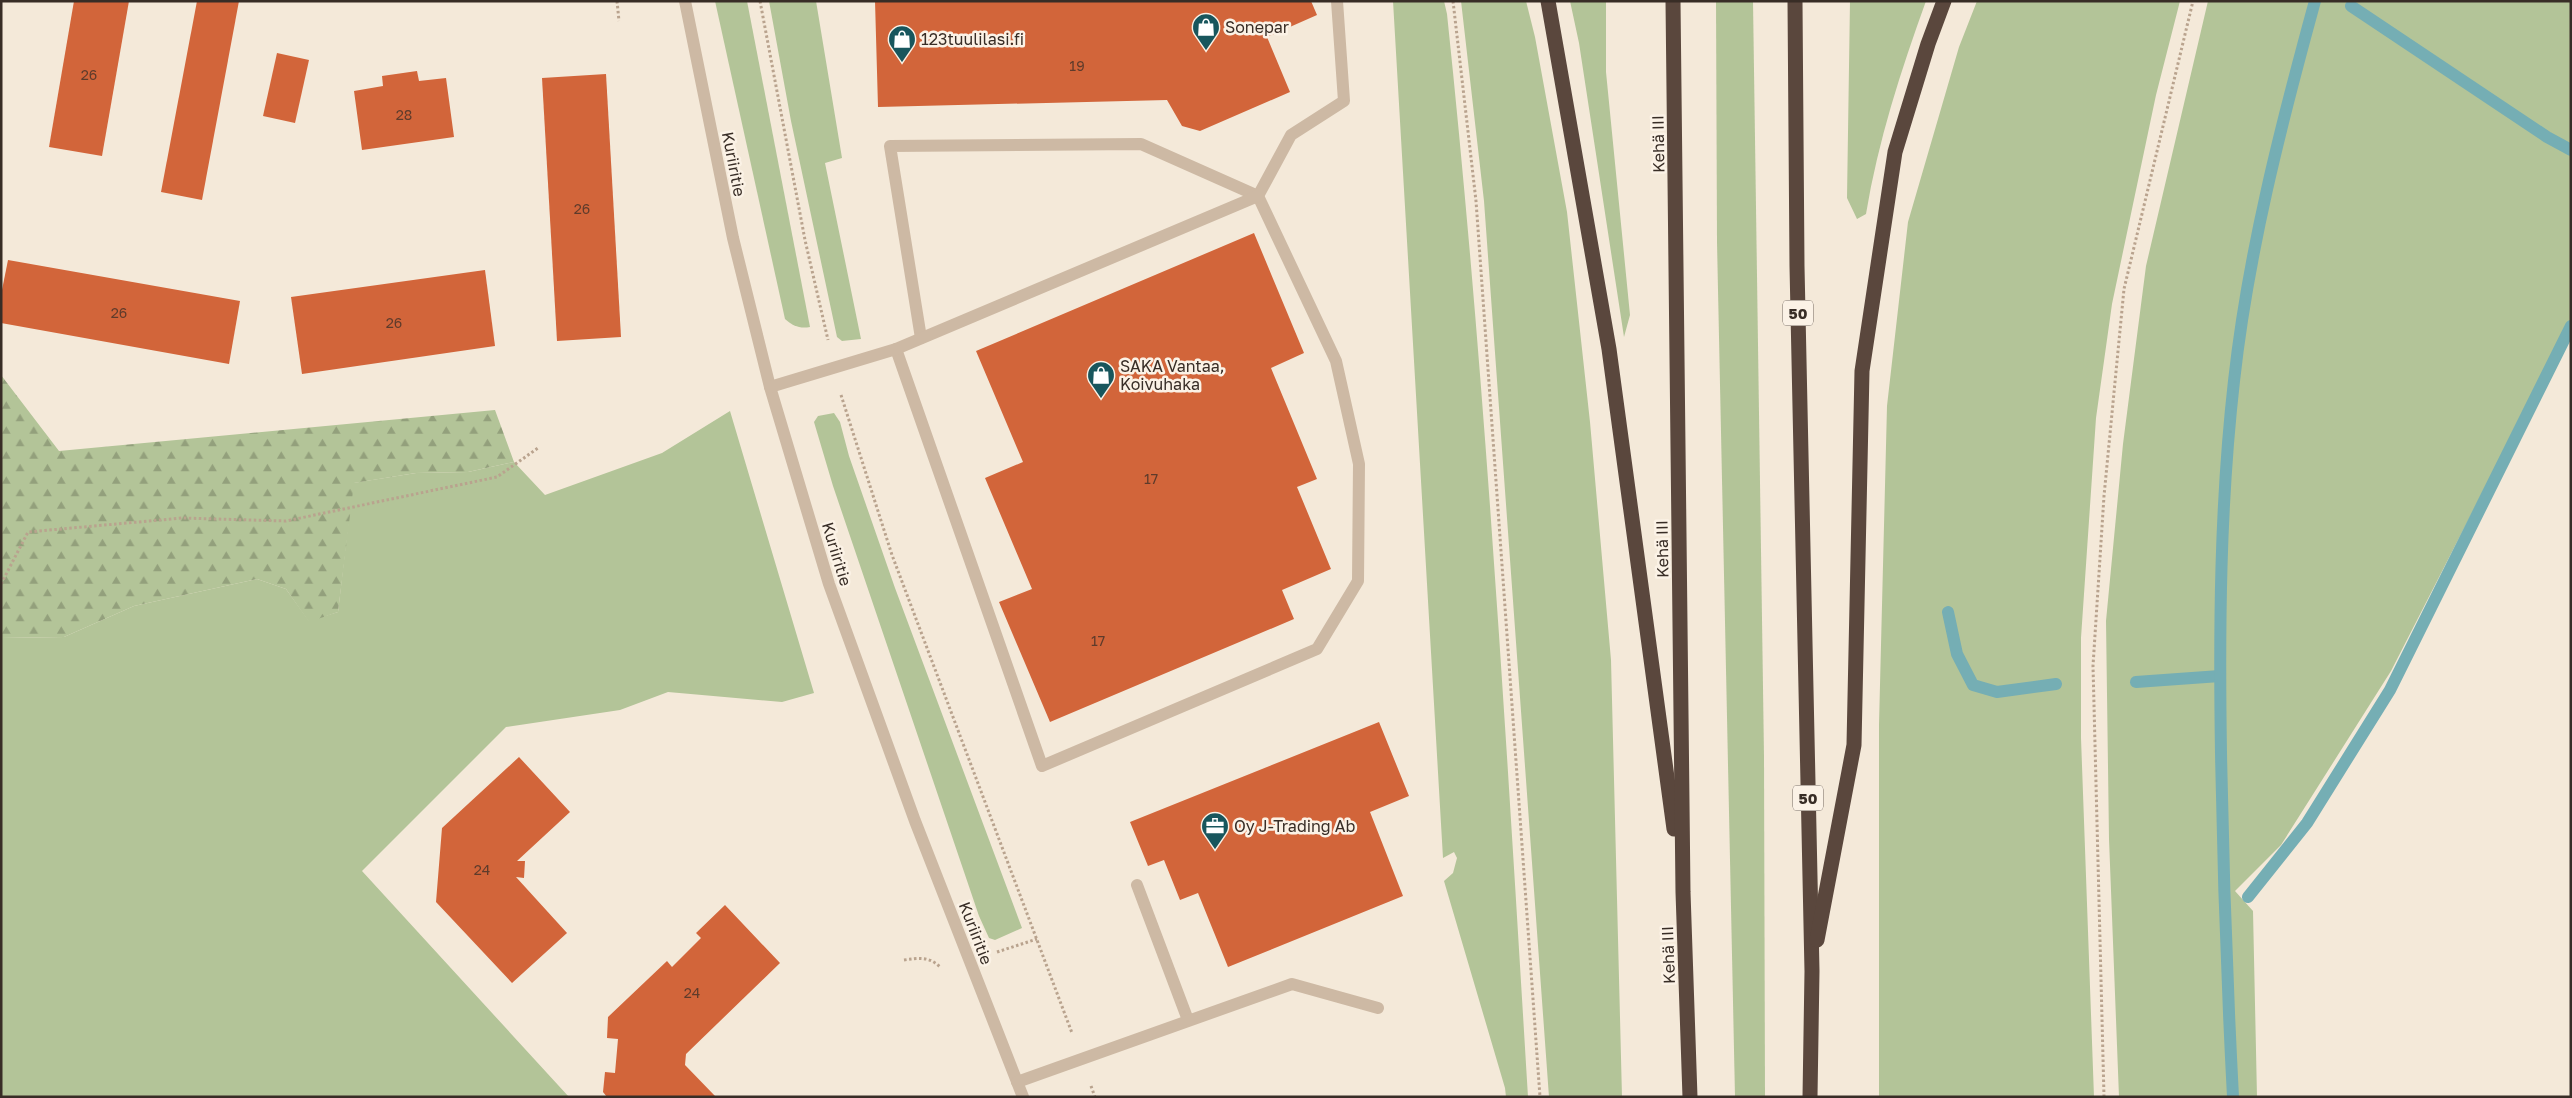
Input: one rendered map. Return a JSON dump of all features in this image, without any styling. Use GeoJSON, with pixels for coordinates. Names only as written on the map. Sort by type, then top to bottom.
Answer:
{"type":"FeatureCollection","features":[{"type":"Feature","properties":{"kind":"highway"},"geometry":{"type":"LineString","coordinates":[[1548,1],[1609,349],[1683,892]]}},
{"type":"Feature","properties":{"kind":"highway","name":"Kehä III"},"geometry":{"type":"LineString","coordinates":[[1673,1],[1683,892],[1690,1097]]}},
{"type":"Feature","properties":{"kind":"highway","name":"50"},"geometry":{"type":"LineString","coordinates":[[1795,1],[1798,276],[1812,971],[1810,1097]]}},
{"type":"Feature","properties":{"kind":"highway"},"geometry":{"type":"LineString","coordinates":[[1812,971],[1854,745],[1862,371],[1896,152],[1928,44],[1944,1]]}},
{"type":"Feature","properties":{"kind":"street","name":"Kuriiritie"},"geometry":{"type":"LineString","coordinates":[[685,1],[732,238],[770,387],[829,584],[915,821],[1023,1097]]}},
{"type":"Feature","properties":{"kind":"street"},"geometry":{"type":"LineString","coordinates":[[770,387],[833,370],[896,348],[1258,196],[1292,135],[1344,101],[1337,1]]}},
{"type":"Feature","properties":{"kind":"street"},"geometry":{"type":"LineString","coordinates":[[896,348],[1042,766],[1317,649],[1358,581],[1359,464],[1336,362],[1258,196],[1141,144],[890,146],[921,338]]}},
{"type":"Feature","properties":{"kind":"street"},"geometry":{"type":"LineString","coordinates":[[1138,886],[1188,1020]]}},
{"type":"Feature","properties":{"kind":"street"},"geometry":{"type":"LineString","coordinates":[[1017,1082],[1292,984],[1378,1008]]}},
{"type":"Feature","properties":{"kind":"path"},"geometry":{"type":"LineString","coordinates":[[617,1],[619,22]]}},
{"type":"Feature","properties":{"kind":"path"},"geometry":{"type":"LineString","coordinates":[[760,1],[805,240],[833,370],[892,555],[1095,1097]]}},
{"type":"Feature","properties":{"kind":"path"},"geometry":{"type":"LineString","coordinates":[[1453,1],[1476,201],[1540,1097]]}},
{"type":"Feature","properties":{"kind":"path"},"geometry":{"type":"LineString","coordinates":[[2104,1097],[2093,666],[2104,496],[2124,289],[2192,1]]}},
{"type":"Feature","properties":{"kind":"path"},"geometry":{"type":"LineString","coordinates":[[1,584],[28,532],[182,518],[286,521],[497,477],[538,448]]}},
{"type":"Feature","properties":{"kind":"green space"},"geometry":{"type":"Polygon","coordinates":[[[715,1],[747,1],[810,327],[803,328],[785,319],[715,1]]]}},
{"type":"Feature","properties":{"kind":"green space"},"geometry":{"type":"Polygon","coordinates":[[[769,1],[816,1],[842,158],[825,163],[861,339],[842,341],[837,337],[791,121],[769,1]]]}},
{"type":"Feature","properties":{"kind":"green space"},"geometry":{"type":"Polygon","coordinates":[[[1393,1],[1444,1],[1447,14],[1484,420],[1528,1097],[1506,1097],[1505,1088],[1444,881],[1453,873],[1457,858],[1454,852],[1443,858],[1393,1]]]}},
{"type":"Feature","properties":{"kind":"green space"},"geometry":{"type":"Polygon","coordinates":[[[1461,1],[1526,1],[1535,37],[1567,212],[1590,422],[1611,660],[1622,1097],[1549,1097],[1484,201],[1461,1]]]}},
{"type":"Feature","properties":{"kind":"green space"},"geometry":{"type":"Polygon","coordinates":[[[1570,1],[1606,1],[1606,72],[1630,315],[1624,337],[1579,43],[1570,1]]]}},
{"type":"Feature","properties":{"kind":"green space"},"geometry":{"type":"Polygon","coordinates":[[[1716,1],[1753,1],[1764,756],[1765,1097],[1735,1097],[1717,242],[1716,1]]]}},
{"type":"Feature","properties":{"kind":"green space"},"geometry":{"type":"Polygon","coordinates":[[[1850,1],[1926,1],[1891,106],[1866,214],[1857,219],[1847,198],[1850,1]]]}},
{"type":"Feature","properties":{"kind":"green space"},"geometry":{"type":"Polygon","coordinates":[[[1977,1],[2180,1],[2156,95],[2112,304],[2096,418],[2081,638],[2081,738],[2094,1097],[1879,1097],[1879,725],[1887,406],[1908,222],[1959,47],[1977,1]]]}},
{"type":"Feature","properties":{"kind":"green space"},"geometry":{"type":"Polygon","coordinates":[[[2208,1],[2571,1],[2571,319],[2391,671],[2281,845],[2235,891],[2253,911],[2257,1097],[2119,1097],[2109,839],[2106,621],[2123,444],[2146,266],[2208,1]]]}},
{"type":"Feature","properties":{"kind":"green space"},"geometry":{"type":"Polygon","coordinates":[[[1,375],[59,451],[495,410],[514,462],[468,472],[416,473],[354,483],[338,612],[309,622],[286,589],[257,579],[134,606],[64,637],[1,638],[1,375]]]}},
{"type":"Feature","properties":{"kind":"green space"},"geometry":{"type":"Polygon","coordinates":[[[730,411],[814,693],[782,702],[668,692],[620,710],[506,727],[362,871],[569,1097],[1,1097],[1,638],[64,637],[134,606],[257,579],[286,589],[309,621],[338,612],[353,483],[416,473],[468,472],[514,462],[545,495],[662,453],[730,411]]]}},
{"type":"Feature","properties":{"kind":"green space"},"geometry":{"type":"Polygon","coordinates":[[[834,413],[840,422],[849,456],[895,588],[1022,928],[995,940],[989,938],[979,916],[833,486],[814,422],[818,416],[834,413]]]}},
{"type":"Feature","properties":{"kind":"building"},"geometry":{"type":"Polygon","coordinates":[[[74,1],[129,1],[102,156],[49,147],[74,1]]]}},
{"type":"Feature","properties":{"kind":"building"},"geometry":{"type":"Polygon","coordinates":[[[197,1],[239,1],[202,200],[161,192],[197,1]]]}},
{"type":"Feature","properties":{"kind":"building"},"geometry":{"type":"Polygon","coordinates":[[[875,1],[1311,1],[1317,15],[1267,37],[1290,92],[1200,131],[1182,126],[1167,100],[878,107],[875,1]]]}},
{"type":"Feature","properties":{"kind":"building"},"geometry":{"type":"Polygon","coordinates":[[[277,53],[309,60],[295,123],[263,116],[277,53]]]}},
{"type":"Feature","properties":{"kind":"building"},"geometry":{"type":"Polygon","coordinates":[[[417,71],[419,81],[446,78],[454,137],[362,150],[354,91],[383,86],[382,76],[417,71]]]}},
{"type":"Feature","properties":{"kind":"building"},"geometry":{"type":"Polygon","coordinates":[[[606,74],[621,337],[557,341],[542,78],[606,74]]]}},
{"type":"Feature","properties":{"kind":"building"},"geometry":{"type":"Polygon","coordinates":[[[1254,233],[1304,353],[1271,368],[1317,479],[1297,487],[1331,569],[1282,590],[1294,619],[1050,722],[999,602],[1032,589],[985,478],[1023,462],[976,351],[1254,233]]]}},
{"type":"Feature","properties":{"kind":"building"},"geometry":{"type":"Polygon","coordinates":[[[8,260],[240,301],[229,364],[1,323],[1,295],[8,260]]]}},
{"type":"Feature","properties":{"kind":"building"},"geometry":{"type":"Polygon","coordinates":[[[485,270],[495,346],[302,374],[291,297],[485,270]]]}},
{"type":"Feature","properties":{"kind":"building"},"geometry":{"type":"Polygon","coordinates":[[[1379,722],[1409,796],[1370,812],[1403,896],[1228,967],[1198,893],[1180,900],[1164,860],[1148,866],[1130,822],[1379,722]]]}},
{"type":"Feature","properties":{"kind":"building"},"geometry":{"type":"Polygon","coordinates":[[[519,757],[570,812],[517,861],[525,861],[524,878],[516,877],[567,933],[512,983],[436,902],[442,828],[519,757]]]}},
{"type":"Feature","properties":{"kind":"building"},"geometry":{"type":"Polygon","coordinates":[[[725,905],[780,963],[686,1054],[685,1065],[716,1097],[607,1097],[603,1092],[605,1072],[615,1073],[618,1039],[607,1038],[608,1017],[667,961],[672,967],[701,938],[696,933],[725,905]]]}},
{"type":"Feature","properties":{"kind":"waterway"},"geometry":{"type":"LineString","coordinates":[[2233,1097],[2224,882],[2220,706],[2223,520],[2229,427],[2240,333],[2257,237],[2278,142],[2315,1]]}},
{"type":"Feature","properties":{"kind":"waterway"},"geometry":{"type":"LineString","coordinates":[[2351,6],[2547,137],[2571,150]]}},
{"type":"Feature","properties":{"kind":"waterway"},"geometry":{"type":"LineString","coordinates":[[2248,897],[2307,823],[2390,690],[2571,326]]}},
{"type":"Feature","properties":{"kind":"waterway"},"geometry":{"type":"LineString","coordinates":[[1948,612],[1957,654],[1973,685],[1997,692],[2056,684]]}},
{"type":"Feature","properties":{"kind":"waterway"},"geometry":{"type":"LineString","coordinates":[[2136,682],[2220,676]]}},
{"type":"Feature","properties":{"kind":"place","name":"Sonepar"},"geometry":{"type":"Point","coordinates":[1206,51]}},
{"type":"Feature","properties":{"kind":"place","name":"123tuulilasi.fi"},"geometry":{"type":"Point","coordinates":[902,63]}},
{"type":"Feature","properties":{"kind":"place","name":"SAKA Vantaa, Koivuhaka"},"geometry":{"type":"Point","coordinates":[1101,399]}},
{"type":"Feature","properties":{"kind":"place","name":"Oy J-Trading Ab"},"geometry":{"type":"Point","coordinates":[1215,850]}}]}
